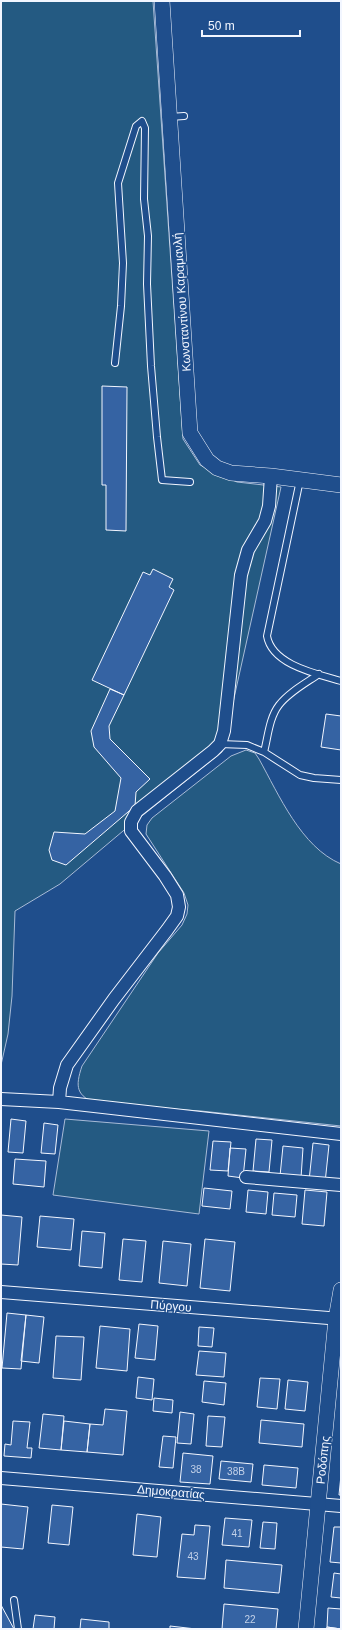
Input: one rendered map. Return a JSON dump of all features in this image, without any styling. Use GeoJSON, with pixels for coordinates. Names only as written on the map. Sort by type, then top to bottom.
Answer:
{"type":"FeatureCollection","features":[{"type":"Feature","properties":{"kind":"street","name":"Κωνσταντίνου Καραμανλή"},"geometry":{"type":"LineString","coordinates":[[162,1],[177,116],[190,433],[207,460],[217,468],[231,473],[271,476],[341,485]]}},
{"type":"Feature","properties":{"kind":"street"},"geometry":{"type":"LineString","coordinates":[[59,1102],[60,1088],[67,1066],[114,999],[177,916],[179,906],[177,895],[165,876],[131,831],[131,822],[138,811],[220,744],[224,731],[241,575],[248,550],[265,521],[271,476]]}},
{"type":"Feature","properties":{"kind":"street"},"geometry":{"type":"LineString","coordinates":[[1,1099],[59,1102],[341,1134]]}},
{"type":"Feature","properties":{"kind":"street"},"geometry":{"type":"LineString","coordinates":[[246,1177],[341,1185]]}},
{"type":"Feature","properties":{"kind":"street","name":"Ροδόπης"},"geometry":{"type":"LineString","coordinates":[[306,1629],[341,1290]]}},
{"type":"Feature","properties":{"kind":"street","name":"Πύργου"},"geometry":{"type":"LineString","coordinates":[[1,1292],[339,1319]]}},
{"type":"Feature","properties":{"kind":"street","name":"Δημοκρατίας"},"geometry":{"type":"LineString","coordinates":[[1,1478],[341,1506]]}},
{"type":"Feature","properties":{"kind":"lane"},"geometry":{"type":"LineString","coordinates":[[115,363],[121,306],[123,263],[118,183],[136,126],[142,121],[145,128],[144,199],[148,236],[147,284],[151,366],[162,480],[190,482]]}},
{"type":"Feature","properties":{"kind":"lane"},"geometry":{"type":"LineString","coordinates":[[300,480],[267,636],[268,644],[273,652],[283,661],[341,681]]}},
{"type":"Feature","properties":{"kind":"lane"},"geometry":{"type":"LineString","coordinates":[[264,752],[272,719],[279,705],[292,693],[319,674]]}},
{"type":"Feature","properties":{"kind":"lane"},"geometry":{"type":"LineString","coordinates":[[220,744],[247,745],[264,752],[300,775],[314,778],[341,780]]}},
{"type":"Feature","properties":{"kind":"lane"},"geometry":{"type":"LineString","coordinates":[[14,1600],[18,1629]]}},
{"type":"Feature","properties":{"kind":"shaded area"},"geometry":{"type":"Polygon","coordinates":[[[1,1],[153,1],[183,439],[200,465],[237,482],[281,487],[222,752],[123,831],[60,884],[15,911],[12,996],[8,1034],[1,1065],[1,1]]]}},
{"type":"Feature","properties":{"kind":"shaded area"},"geometry":{"type":"Polygon","coordinates":[[[246,750],[255,753],[292,819],[303,833],[327,856],[341,864],[341,1126],[201,1111],[98,1104],[85,1098],[79,1090],[78,1080],[82,1066],[158,953],[182,925],[187,914],[188,905],[184,893],[146,834],[147,825],[152,818],[231,756],[246,750]]]}},
{"type":"Feature","properties":{"kind":"shaded area"},"geometry":{"type":"Polygon","coordinates":[[[65,1119],[209,1131],[199,1214],[53,1195],[65,1119]]]}},
{"type":"Feature","properties":{"kind":"building"},"geometry":{"type":"Polygon","coordinates":[[[102,386],[127,387],[126,531],[106,530],[106,485],[102,485],[102,386]]]}},
{"type":"Feature","properties":{"kind":"building"},"geometry":{"type":"Polygon","coordinates":[[[153,569],[173,579],[169,587],[174,590],[124,695],[92,680],[143,572],[150,575],[153,569]]]}},
{"type":"Feature","properties":{"kind":"building"},"geometry":{"type":"Polygon","coordinates":[[[110,689],[124,695],[109,726],[110,739],[150,779],[136,792],[135,806],[66,865],[52,860],[49,850],[54,832],[85,834],[115,811],[121,778],[94,747],[91,731],[110,689]]]}},
{"type":"Feature","properties":{"kind":"building"},"geometry":{"type":"Polygon","coordinates":[[[326,714],[341,716],[341,750],[321,747],[326,714]]]}},
{"type":"Feature","properties":{"kind":"building"},"geometry":{"type":"Polygon","coordinates":[[[11,1119],[26,1121],[23,1153],[8,1152],[11,1119]]]}},
{"type":"Feature","properties":{"kind":"building"},"geometry":{"type":"Polygon","coordinates":[[[44,1123],[58,1125],[55,1154],[41,1153],[44,1123]]]}},
{"type":"Feature","properties":{"kind":"building"},"geometry":{"type":"Polygon","coordinates":[[[256,1139],[272,1140],[269,1172],[253,1171],[256,1139]]]}},
{"type":"Feature","properties":{"kind":"building"},"geometry":{"type":"Polygon","coordinates":[[[213,1141],[231,1142],[228,1171],[210,1170],[213,1141]]]}},
{"type":"Feature","properties":{"kind":"building"},"geometry":{"type":"Polygon","coordinates":[[[313,1143],[329,1145],[325,1183],[309,1181],[313,1143]]]}},
{"type":"Feature","properties":{"kind":"building"},"geometry":{"type":"Polygon","coordinates":[[[283,1146],[303,1148],[301,1178],[280,1176],[283,1146]]]}},
{"type":"Feature","properties":{"kind":"building"},"geometry":{"type":"Polygon","coordinates":[[[230,1148],[246,1149],[243,1178],[228,1176],[230,1148]]]}},
{"type":"Feature","properties":{"kind":"building"},"geometry":{"type":"Polygon","coordinates":[[[15,1159],[46,1161],[44,1187],[13,1184],[15,1159]]]}},
{"type":"Feature","properties":{"kind":"building"},"geometry":{"type":"Polygon","coordinates":[[[204,1188],[232,1191],[230,1209],[202,1206],[204,1188]]]}},
{"type":"Feature","properties":{"kind":"building"},"geometry":{"type":"Polygon","coordinates":[[[248,1190],[268,1192],[266,1214],[246,1212],[248,1190]]]}},
{"type":"Feature","properties":{"kind":"building"},"geometry":{"type":"Polygon","coordinates":[[[305,1190],[327,1192],[324,1226],[302,1224],[305,1190]]]}},
{"type":"Feature","properties":{"kind":"building"},"geometry":{"type":"Polygon","coordinates":[[[274,1193],[297,1195],[295,1217],[272,1215],[274,1193]]]}},
{"type":"Feature","properties":{"kind":"building"},"geometry":{"type":"Polygon","coordinates":[[[1,1215],[22,1217],[18,1265],[1,1264],[1,1215]]]}},
{"type":"Feature","properties":{"kind":"building"},"geometry":{"type":"Polygon","coordinates":[[[40,1216],[74,1219],[71,1250],[37,1247],[40,1216]]]}},
{"type":"Feature","properties":{"kind":"building"},"geometry":{"type":"Polygon","coordinates":[[[82,1231],[105,1233],[102,1268],[79,1266],[82,1231]]]}},
{"type":"Feature","properties":{"kind":"building"},"geometry":{"type":"Polygon","coordinates":[[[123,1239],[146,1241],[142,1282],[119,1280],[123,1239]]]}},
{"type":"Feature","properties":{"kind":"building"},"geometry":{"type":"Polygon","coordinates":[[[205,1239],[235,1242],[230,1291],[200,1288],[205,1239]]]}},
{"type":"Feature","properties":{"kind":"building"},"geometry":{"type":"Polygon","coordinates":[[[163,1241],[191,1244],[187,1286],[159,1283],[163,1241]]]}},
{"type":"Feature","properties":{"kind":"building"},"geometry":{"type":"Polygon","coordinates":[[[7,1313],[26,1315],[21,1369],[2,1368],[7,1313]]]}},
{"type":"Feature","properties":{"kind":"building"},"geometry":{"type":"Polygon","coordinates":[[[26,1315],[44,1317],[39,1363],[21,1361],[26,1315]]]}},
{"type":"Feature","properties":{"kind":"building"},"geometry":{"type":"Polygon","coordinates":[[[139,1324],[158,1326],[155,1360],[135,1358],[139,1324]]]}},
{"type":"Feature","properties":{"kind":"building"},"geometry":{"type":"Polygon","coordinates":[[[100,1326],[130,1329],[127,1371],[96,1368],[100,1326]]]}},
{"type":"Feature","properties":{"kind":"building"},"geometry":{"type":"Polygon","coordinates":[[[199,1327],[214,1328],[212,1347],[198,1346],[199,1327]]]}},
{"type":"Feature","properties":{"kind":"building"},"geometry":{"type":"Polygon","coordinates":[[[56,1336],[84,1337],[81,1380],[53,1378],[56,1336]]]}},
{"type":"Feature","properties":{"kind":"building"},"geometry":{"type":"Polygon","coordinates":[[[199,1351],[226,1353],[224,1377],[196,1375],[199,1351]]]}},
{"type":"Feature","properties":{"kind":"building"},"geometry":{"type":"Polygon","coordinates":[[[138,1377],[154,1379],[152,1400],[136,1398],[138,1377]]]}},
{"type":"Feature","properties":{"kind":"building"},"geometry":{"type":"Polygon","coordinates":[[[260,1378],[280,1379],[277,1409],[257,1407],[260,1378]]]}},
{"type":"Feature","properties":{"kind":"building"},"geometry":{"type":"Polygon","coordinates":[[[288,1380],[308,1382],[305,1411],[285,1409],[288,1380]]]}},
{"type":"Feature","properties":{"kind":"building"},"geometry":{"type":"Polygon","coordinates":[[[204,1381],[226,1383],[224,1405],[202,1402],[204,1381]]]}},
{"type":"Feature","properties":{"kind":"building"},"geometry":{"type":"Polygon","coordinates":[[[154,1398],[173,1400],[172,1413],[153,1411],[154,1398]]]}},
{"type":"Feature","properties":{"kind":"building"},"geometry":{"type":"Polygon","coordinates":[[[105,1409],[127,1411],[123,1455],[87,1452],[90,1424],[103,1425],[105,1409]]]}},
{"type":"Feature","properties":{"kind":"building"},"geometry":{"type":"Polygon","coordinates":[[[180,1412],[194,1414],[191,1444],[177,1443],[180,1412]]]}},
{"type":"Feature","properties":{"kind":"building"},"geometry":{"type":"Polygon","coordinates":[[[43,1414],[64,1416],[61,1450],[39,1448],[43,1414]]]}},
{"type":"Feature","properties":{"kind":"building"},"geometry":{"type":"Polygon","coordinates":[[[208,1416],[225,1417],[222,1447],[206,1446],[208,1416]]]}},
{"type":"Feature","properties":{"kind":"building"},"geometry":{"type":"Polygon","coordinates":[[[261,1420],[304,1424],[302,1447],[259,1443],[261,1420]]]}},
{"type":"Feature","properties":{"kind":"building"},"geometry":{"type":"Polygon","coordinates":[[[13,1421],[30,1422],[27,1448],[32,1448],[31,1458],[4,1456],[5,1444],[11,1445],[13,1421]]]}},
{"type":"Feature","properties":{"kind":"building"},"geometry":{"type":"Polygon","coordinates":[[[64,1421],[90,1424],[87,1452],[61,1450],[64,1421]]]}},
{"type":"Feature","properties":{"kind":"building"},"geometry":{"type":"Polygon","coordinates":[[[163,1436],[176,1437],[173,1468],[159,1467],[163,1436]]]}},
{"type":"Feature","properties":{"kind":"building"},"geometry":{"type":"Polygon","coordinates":[[[183,1453],[213,1456],[210,1484],[180,1482],[183,1453]]]}},
{"type":"Feature","properties":{"kind":"building"},"geometry":{"type":"Polygon","coordinates":[[[221,1461],[253,1464],[251,1482],[219,1479],[221,1461]]]}},
{"type":"Feature","properties":{"kind":"building"},"geometry":{"type":"Polygon","coordinates":[[[264,1465],[298,1468],[296,1488],[262,1485],[264,1465]]]}},
{"type":"Feature","properties":{"kind":"building"},"geometry":{"type":"Polygon","coordinates":[[[341,1475],[341,1495],[339,1495],[341,1475]]]}},
{"type":"Feature","properties":{"kind":"building"},"geometry":{"type":"Polygon","coordinates":[[[1,1504],[28,1507],[23,1549],[1,1547],[1,1504]]]}},
{"type":"Feature","properties":{"kind":"building"},"geometry":{"type":"Polygon","coordinates":[[[52,1505],[73,1507],[69,1545],[48,1543],[52,1505]]]}},
{"type":"Feature","properties":{"kind":"building"},"geometry":{"type":"Polygon","coordinates":[[[137,1514],[161,1517],[157,1557],[133,1555],[137,1514]]]}},
{"type":"Feature","properties":{"kind":"building"},"geometry":{"type":"Polygon","coordinates":[[[225,1518],[252,1520],[249,1547],[222,1545],[225,1518]]]}},
{"type":"Feature","properties":{"kind":"building"},"geometry":{"type":"Polygon","coordinates":[[[263,1522],[277,1523],[275,1549],[260,1548],[263,1522]]]}},
{"type":"Feature","properties":{"kind":"building"},"geometry":{"type":"Polygon","coordinates":[[[195,1525],[210,1526],[205,1579],[177,1577],[182,1534],[194,1535],[195,1525]]]}},
{"type":"Feature","properties":{"kind":"building"},"geometry":{"type":"Polygon","coordinates":[[[334,1527],[341,1527],[341,1563],[330,1562],[334,1527]]]}},
{"type":"Feature","properties":{"kind":"building"},"geometry":{"type":"Polygon","coordinates":[[[226,1560],[282,1565],[279,1593],[224,1588],[226,1560]]]}},
{"type":"Feature","properties":{"kind":"building"},"geometry":{"type":"Polygon","coordinates":[[[334,1573],[341,1574],[341,1598],[331,1597],[334,1573]]]}},
{"type":"Feature","properties":{"kind":"building"},"geometry":{"type":"Polygon","coordinates":[[[224,1604],[278,1609],[276,1629],[222,1629],[224,1604]]]}},
{"type":"Feature","properties":{"kind":"building"},"geometry":{"type":"Polygon","coordinates":[[[1,1605],[14,1629],[1,1629],[1,1605]]]}},
{"type":"Feature","properties":{"kind":"building"},"geometry":{"type":"Polygon","coordinates":[[[328,1608],[341,1609],[341,1629],[327,1627],[328,1608]]]}},
{"type":"Feature","properties":{"kind":"building"},"geometry":{"type":"Polygon","coordinates":[[[35,1615],[55,1617],[54,1629],[33,1629],[35,1615]]]}},
{"type":"Feature","properties":{"kind":"building"},"geometry":{"type":"Polygon","coordinates":[[[81,1619],[109,1622],[109,1629],[80,1629],[81,1619]]]}},
{"type":"Feature","properties":{"kind":"building"},"geometry":{"type":"Polygon","coordinates":[[[170,1626],[196,1629],[170,1629],[170,1626]]]}},
{"type":"Feature","properties":{"kind":"building"},"geometry":{"type":"Polygon","coordinates":[[[327,1627],[341,1629],[326,1629],[327,1627]]]}}]}
